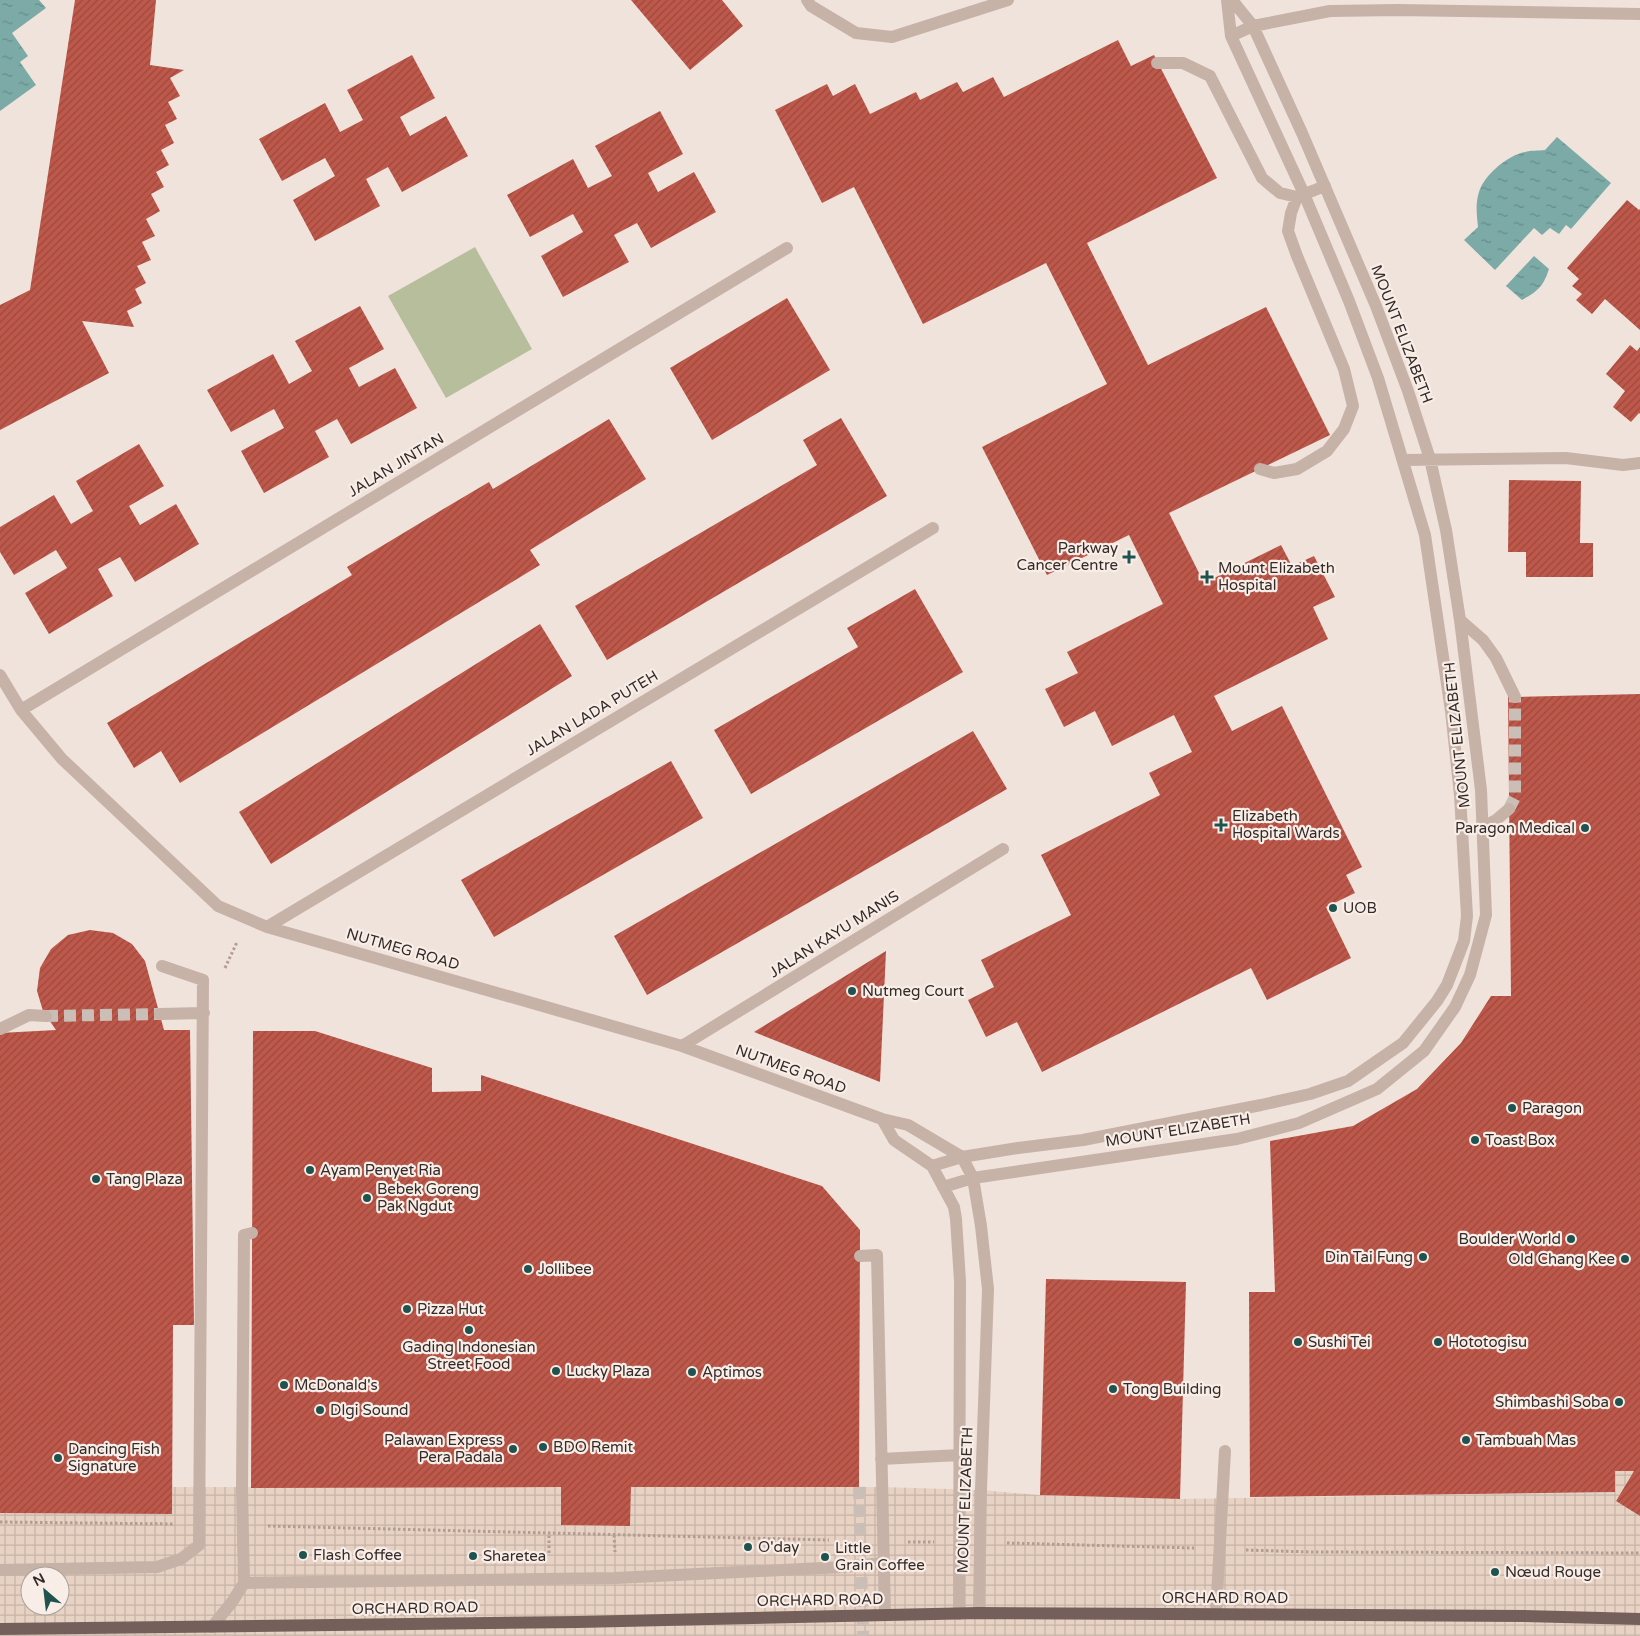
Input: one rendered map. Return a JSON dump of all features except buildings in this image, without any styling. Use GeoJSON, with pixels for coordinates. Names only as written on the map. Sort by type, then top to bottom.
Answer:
{"type":"FeatureCollection","features":[{"type":"Feature","properties":{"kind":"main road","name":"ORCHARD ROAD"},"geometry":{"type":"LineString","coordinates":[[0,1630],[979,1613],[1523,1616],[1640,1619]]}},
{"type":"Feature","properties":{"kind":"street"},"geometry":{"type":"LineString","coordinates":[[807,0],[811,6],[856,33],[892,37],[1008,0]]}},
{"type":"Feature","properties":{"kind":"street","name":"MOUNT ELIZABETH"},"geometry":{"type":"LineString","coordinates":[[959,1614],[960,1272],[954,1207],[932,1166],[962,1158],[1018,1148],[1083,1140],[1261,1105],[1310,1094],[1348,1081],[1403,1043],[1437,1001],[1447,985],[1464,941],[1467,916],[1460,795],[1451,711],[1425,535],[1378,378],[1349,301],[1231,36],[1226,0]]}},
{"type":"Feature","properties":{"kind":"street","name":"MOUNT ELIZABETH"},"geometry":{"type":"LineString","coordinates":[[943,1187],[973,1178],[1236,1139],[1299,1123],[1377,1089],[1424,1051],[1455,1007],[1470,975],[1484,924],[1486,915],[1481,790],[1460,620],[1446,530],[1430,459],[1408,391],[1376,306],[1325,186],[1253,26],[1232,0]]}},
{"type":"Feature","properties":{"kind":"street"},"geometry":{"type":"LineString","coordinates":[[1231,36],[1253,26],[1330,11],[1398,10],[1640,14]]}},
{"type":"Feature","properties":{"kind":"street"},"geometry":{"type":"LineString","coordinates":[[1157,63],[1183,63],[1210,76],[1262,178],[1280,193],[1301,196],[1325,186]]}},
{"type":"Feature","properties":{"kind":"street"},"geometry":{"type":"LineString","coordinates":[[1260,469],[1274,473],[1298,469],[1328,451],[1344,429],[1353,406],[1344,369],[1288,231],[1291,213],[1301,196]]}},
{"type":"Feature","properties":{"kind":"street","name":"JALAN JINTAN"},"geometry":{"type":"LineString","coordinates":[[21,710],[788,248]]}},
{"type":"Feature","properties":{"kind":"street"},"geometry":{"type":"LineString","coordinates":[[1404,460],[1566,458],[1623,465],[1640,463]]}},
{"type":"Feature","properties":{"kind":"street","name":"JALAN LADA PUTEH"},"geometry":{"type":"LineString","coordinates":[[267,927],[933,528]]}},
{"type":"Feature","properties":{"kind":"street"},"geometry":{"type":"LineString","coordinates":[[1460,620],[1483,640],[1496,658],[1515,697]]}},
{"type":"Feature","properties":{"kind":"street","name":"NUTMEG ROAD"},"geometry":{"type":"LineString","coordinates":[[0,675],[21,710],[62,759],[218,906],[267,927],[682,1046],[882,1120],[908,1125],[962,1158]]}},
{"type":"Feature","properties":{"kind":"street"},"geometry":{"type":"LineString","coordinates":[[1483,827],[1496,820],[1509,809]]}},
{"type":"Feature","properties":{"kind":"street","name":"JALAN KAYU MANIS"},"geometry":{"type":"LineString","coordinates":[[682,1046],[1003,849]]}},
{"type":"Feature","properties":{"kind":"street"},"geometry":{"type":"LineString","coordinates":[[0,1570],[157,1567],[181,1559],[198,1545],[203,980],[162,966]]}},
{"type":"Feature","properties":{"kind":"street"},"geometry":{"type":"LineString","coordinates":[[160,1014],[204,1013]]}},
{"type":"Feature","properties":{"kind":"street"},"geometry":{"type":"LineString","coordinates":[[0,1029],[30,1015],[46,1016]]}},
{"type":"Feature","properties":{"kind":"street"},"geometry":{"type":"LineString","coordinates":[[882,1120],[894,1140],[932,1166]]}},
{"type":"Feature","properties":{"kind":"street"},"geometry":{"type":"LineString","coordinates":[[1083,1140],[1085,1162]]}},
{"type":"Feature","properties":{"kind":"street","name":"MOUNT ELIZABETH"},"geometry":{"type":"LineString","coordinates":[[962,1158],[973,1178],[988,1289],[979,1613]]}},
{"type":"Feature","properties":{"kind":"street"},"geometry":{"type":"LineString","coordinates":[[212,1627],[244,1583],[242,1526],[244,1235],[252,1233]]}},
{"type":"Feature","properties":{"kind":"street"},"geometry":{"type":"LineString","coordinates":[[860,1256],[877,1255],[885,1616]]}},
{"type":"Feature","properties":{"kind":"street"},"geometry":{"type":"LineString","coordinates":[[1216,1614],[1225,1450]]}},
{"type":"Feature","properties":{"kind":"street"},"geometry":{"type":"LineString","coordinates":[[881,1459],[960,1455]]}},
{"type":"Feature","properties":{"kind":"street"},"geometry":{"type":"LineString","coordinates":[[244,1583],[623,1577],[844,1567],[883,1563]]}},
{"type":"Feature","properties":{"kind":"path"},"geometry":{"type":"LineString","coordinates":[[0,1522],[198,1525]]}},
{"type":"Feature","properties":{"kind":"path"},"geometry":{"type":"LineString","coordinates":[[242,1526],[834,1540]]}},
{"type":"Feature","properties":{"kind":"path"},"geometry":{"type":"LineString","coordinates":[[883,1541],[936,1542]]}},
{"type":"Feature","properties":{"kind":"path"},"geometry":{"type":"LineString","coordinates":[[1007,1544],[1320,1552],[1640,1553]]}},
{"type":"Feature","properties":{"kind":"green space"},"geometry":{"type":"Polygon","coordinates":[[[475,247],[532,349],[446,398],[388,296],[475,247]]]}},
{"type":"Feature","properties":{"kind":"shaded area"},"geometry":{"type":"Polygon","coordinates":[[[1615,1471],[1634,1471],[1616,1501],[1640,1516],[1640,1636],[0,1636],[0,1513],[172,1514],[172,1487],[561,1487],[561,1525],[630,1526],[631,1487],[882,1487],[981,1490],[1040,1495],[1180,1499],[1614,1492],[1615,1471]]]}},
{"type":"Feature","properties":{"kind":"water"},"geometry":{"type":"Polygon","coordinates":[[[0,0],[39,0],[46,8],[12,33],[28,56],[20,62],[36,85],[0,111],[0,0]]]}},
{"type":"Feature","properties":{"kind":"water"},"geometry":{"type":"Polygon","coordinates":[[[1557,137],[1611,183],[1571,229],[1566,225],[1559,234],[1550,228],[1542,235],[1534,228],[1495,270],[1464,240],[1478,227],[1477,201],[1479,192],[1486,179],[1504,161],[1525,152],[1545,150],[1557,137]]]}},
{"type":"Feature","properties":{"kind":"water"},"geometry":{"type":"Polygon","coordinates":[[[1534,256],[1549,269],[1545,280],[1539,288],[1522,300],[1506,286],[1534,256]]]}},
{"type":"Feature","properties":{"kind":"tunnel"},"geometry":{"type":"LineString","coordinates":[[1509,809],[1515,797],[1515,697]]}},
{"type":"Feature","properties":{"kind":"tunnel"},"geometry":{"type":"LineString","coordinates":[[46,1016],[160,1014]]}},
{"type":"Feature","properties":{"kind":"tunnel"},"geometry":{"type":"LineString","coordinates":[[859,1487],[863,1636]]}},
{"type":"Feature","properties":{"kind":"place","name":"Parkway Cancer Centre"},"geometry":{"type":"Point","coordinates":[1129,557]}},
{"type":"Feature","properties":{"kind":"place","name":"Mount Elizabeth Hospital"},"geometry":{"type":"Point","coordinates":[1207,577]}},
{"type":"Feature","properties":{"kind":"place","name":"Elizabeth Hospital Wards"},"geometry":{"type":"Point","coordinates":[1221,825]}},
{"type":"Feature","properties":{"kind":"place","name":"Paragon Medical"},"geometry":{"type":"Point","coordinates":[1585,828]}},
{"type":"Feature","properties":{"kind":"place","name":"UOB"},"geometry":{"type":"Point","coordinates":[1333,908]}},
{"type":"Feature","properties":{"kind":"place","name":"Nutmeg Court"},"geometry":{"type":"Point","coordinates":[852,991]}},
{"type":"Feature","properties":{"kind":"place","name":"Paragon"},"geometry":{"type":"Point","coordinates":[1512,1108]}},
{"type":"Feature","properties":{"kind":"place","name":"Toast Box"},"geometry":{"type":"Point","coordinates":[1475,1140]}},
{"type":"Feature","properties":{"kind":"place","name":"Ayam Penyet Ria"},"geometry":{"type":"Point","coordinates":[310,1170]}},
{"type":"Feature","properties":{"kind":"place","name":"Tang Plaza"},"geometry":{"type":"Point","coordinates":[96,1179]}},
{"type":"Feature","properties":{"kind":"place","name":"Bebek Goreng Pak Ngdut"},"geometry":{"type":"Point","coordinates":[367,1198]}},
{"type":"Feature","properties":{"kind":"place","name":"Boulder World"},"geometry":{"type":"Point","coordinates":[1571,1239]}},
{"type":"Feature","properties":{"kind":"place","name":"Din Tai Fung"},"geometry":{"type":"Point","coordinates":[1423,1257]}},
{"type":"Feature","properties":{"kind":"place","name":"Old Chang Kee"},"geometry":{"type":"Point","coordinates":[1625,1259]}},
{"type":"Feature","properties":{"kind":"place","name":"Jollibee"},"geometry":{"type":"Point","coordinates":[528,1269]}},
{"type":"Feature","properties":{"kind":"place","name":"Pizza Hut"},"geometry":{"type":"Point","coordinates":[407,1309]}},
{"type":"Feature","properties":{"kind":"place","name":"Gading Indonesian Street Food"},"geometry":{"type":"Point","coordinates":[469,1330]}},
{"type":"Feature","properties":{"kind":"place","name":"Sushi Tei"},"geometry":{"type":"Point","coordinates":[1298,1342]}},
{"type":"Feature","properties":{"kind":"place","name":"Hototogisu"},"geometry":{"type":"Point","coordinates":[1438,1342]}},
{"type":"Feature","properties":{"kind":"place","name":"Lucky Plaza"},"geometry":{"type":"Point","coordinates":[556,1371]}},
{"type":"Feature","properties":{"kind":"place","name":"Aptimos"},"geometry":{"type":"Point","coordinates":[692,1372]}},
{"type":"Feature","properties":{"kind":"place","name":"McDonald's"},"geometry":{"type":"Point","coordinates":[284,1385]}},
{"type":"Feature","properties":{"kind":"place","name":"Tong Building"},"geometry":{"type":"Point","coordinates":[1113,1389]}},
{"type":"Feature","properties":{"kind":"place","name":"Shimbashi Soba"},"geometry":{"type":"Point","coordinates":[1619,1402]}},
{"type":"Feature","properties":{"kind":"place","name":"DIgi Sound"},"geometry":{"type":"Point","coordinates":[320,1410]}},
{"type":"Feature","properties":{"kind":"place","name":"Tambuah Mas"},"geometry":{"type":"Point","coordinates":[1466,1440]}},
{"type":"Feature","properties":{"kind":"place","name":"BDO Remit"},"geometry":{"type":"Point","coordinates":[543,1447]}},
{"type":"Feature","properties":{"kind":"place","name":"Palawan Express Pera Padala"},"geometry":{"type":"Point","coordinates":[513,1449]}},
{"type":"Feature","properties":{"kind":"place","name":"Dancing Fish Signature"},"geometry":{"type":"Point","coordinates":[58,1458]}},
{"type":"Feature","properties":{"kind":"place","name":"O'day"},"geometry":{"type":"Point","coordinates":[748,1547]}},
{"type":"Feature","properties":{"kind":"place","name":"Flash Coffee"},"geometry":{"type":"Point","coordinates":[303,1555]}},
{"type":"Feature","properties":{"kind":"place","name":"Sharetea"},"geometry":{"type":"Point","coordinates":[473,1556]}},
{"type":"Feature","properties":{"kind":"place","name":"Little Grain Coffee"},"geometry":{"type":"Point","coordinates":[825,1557]}},
{"type":"Feature","properties":{"kind":"place","name":"Nœud Rouge"},"geometry":{"type":"Point","coordinates":[1495,1572]}}]}
